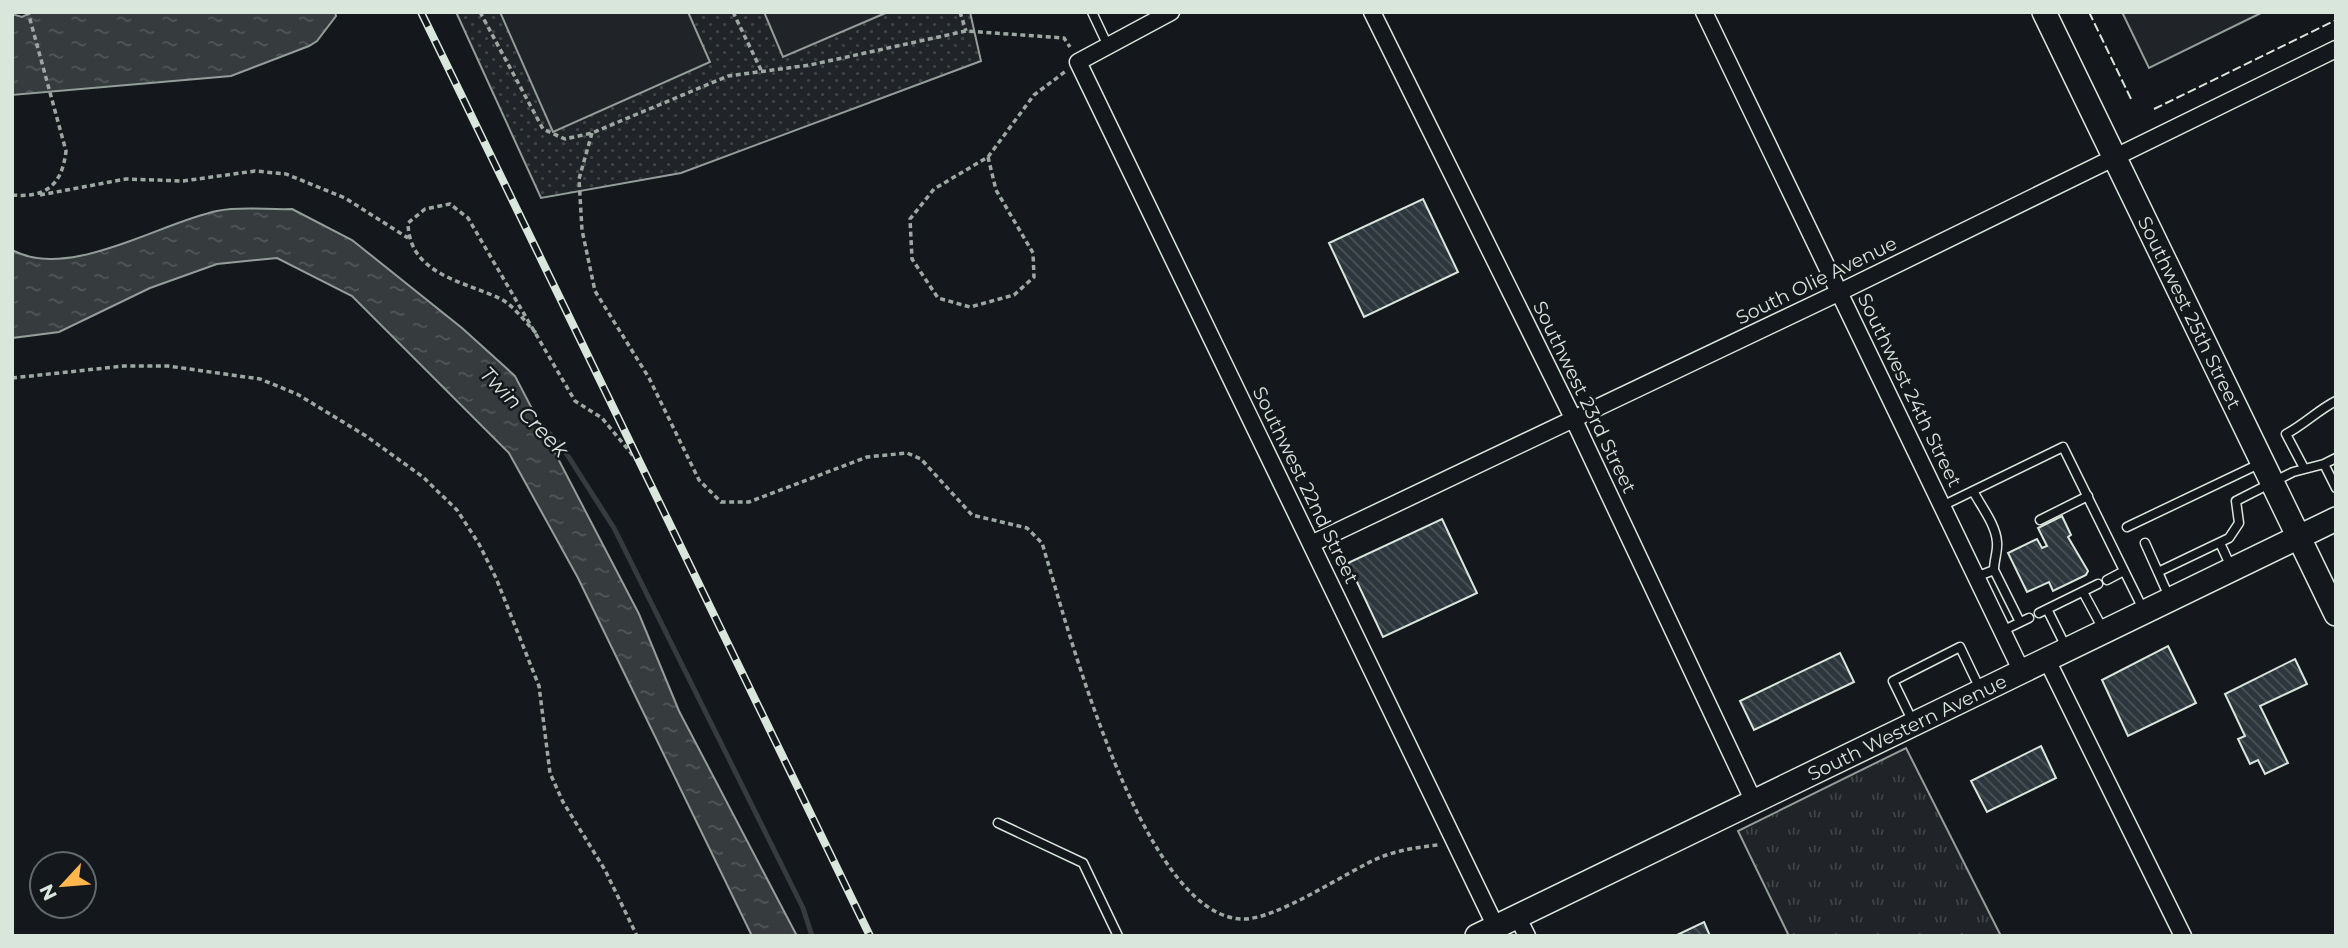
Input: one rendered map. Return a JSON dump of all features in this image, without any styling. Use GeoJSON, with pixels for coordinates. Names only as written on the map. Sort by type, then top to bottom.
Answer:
{"type":"FeatureCollection","features":[{"type":"Feature","properties":{"kind":"main road","name":"Southwest 25th Street"},"geometry":{"type":"LineString","coordinates":[[2044,12],[2336,614]]}},
{"type":"Feature","properties":{"kind":"main road","name":"South Western Avenue"},"geometry":{"type":"LineString","coordinates":[[1486,931],[1522,926],[1754,802],[2336,519]]}},
{"type":"Feature","properties":{"kind":"street"},"geometry":{"type":"LineString","coordinates":[[1078,62],[1171,12]]}},
{"type":"Feature","properties":{"kind":"street","name":"Southwest 23rd Street"},"geometry":{"type":"LineString","coordinates":[[1372,12],[1573,418],[1754,802]]}},
{"type":"Feature","properties":{"kind":"street","name":"Southwest 24th Street"},"geometry":{"type":"LineString","coordinates":[[1704,12],[2022,672]]}},
{"type":"Feature","properties":{"kind":"street","name":"South Olie Avenue"},"geometry":{"type":"LineString","coordinates":[[1311,544],[1840,292],[2336,49]]}},
{"type":"Feature","properties":{"kind":"street","name":"Southwest 22nd Street"},"geometry":{"type":"LineString","coordinates":[[1078,62],[1455,843],[1486,931]]}},
{"type":"Feature","properties":{"kind":"street"},"geometry":{"type":"LineString","coordinates":[[2057,655],[2183,936]]}},
{"type":"Feature","properties":{"kind":"lane"},"geometry":{"type":"LineString","coordinates":[[1092,12],[1108,46]]}},
{"type":"Feature","properties":{"kind":"lane"},"geometry":{"type":"LineString","coordinates":[[2304,468],[2287,434],[2309,422],[2336,401]]}},
{"type":"Feature","properties":{"kind":"lane"},"geometry":{"type":"LineString","coordinates":[[1942,506],[2063,447],[2144,612]]}},
{"type":"Feature","properties":{"kind":"lane"},"geometry":{"type":"LineString","coordinates":[[2127,527],[2267,473],[2324,464],[2336,458]]}},
{"type":"Feature","properties":{"kind":"lane"},"geometry":{"type":"LineString","coordinates":[[2324,464],[2336,488]]}},
{"type":"Feature","properties":{"kind":"lane"},"geometry":{"type":"LineString","coordinates":[[2158,572],[2229,538],[2239,523],[2236,501],[2267,473]]}},
{"type":"Feature","properties":{"kind":"lane"},"geometry":{"type":"LineString","coordinates":[[1973,491],[1996,534],[1998,545],[1994,555],[1994,570],[2020,622]]}},
{"type":"Feature","properties":{"kind":"lane"},"geometry":{"type":"LineString","coordinates":[[2040,520],[2088,496]]}},
{"type":"Feature","properties":{"kind":"lane"},"geometry":{"type":"LineString","coordinates":[[2220,542],[2232,569]]}},
{"type":"Feature","properties":{"kind":"lane"},"geometry":{"type":"LineString","coordinates":[[2145,543],[2170,599]]}},
{"type":"Feature","properties":{"kind":"lane"},"geometry":{"type":"LineString","coordinates":[[1976,578],[1994,570]]}},
{"type":"Feature","properties":{"kind":"lane"},"geometry":{"type":"LineString","coordinates":[[2107,580],[2124,571]]}},
{"type":"Feature","properties":{"kind":"lane"},"geometry":{"type":"LineString","coordinates":[[2057,655],[2043,611],[2098,584]]}},
{"type":"Feature","properties":{"kind":"lane"},"geometry":{"type":"LineString","coordinates":[[2083,592],[2104,632]]}},
{"type":"Feature","properties":{"kind":"lane"},"geometry":{"type":"LineString","coordinates":[[2002,631],[2029,618]]}},
{"type":"Feature","properties":{"kind":"lane"},"geometry":{"type":"LineString","coordinates":[[1915,724],[1893,681],[1959,647],[1982,692]]}},
{"type":"Feature","properties":{"kind":"lane"},"geometry":{"type":"LineString","coordinates":[[998,822],[1083,863],[1118,936]]}},
{"type":"Feature","properties":{"kind":"path"},"geometry":{"type":"LineString","coordinates":[[28,12],[65,144],[65,159],[56,181],[40,195]]}},
{"type":"Feature","properties":{"kind":"path"},"geometry":{"type":"LineString","coordinates":[[480,12],[543,129],[565,139],[592,133],[728,76],[810,65],[966,31],[1064,37],[1078,62],[1034,95],[988,157],[934,189],[910,219],[912,259],[937,298],[970,307],[1014,295],[1034,277],[1032,253],[996,190],[988,157]]}},
{"type":"Feature","properties":{"kind":"path"},"geometry":{"type":"LineString","coordinates":[[733,12],[762,72]]}},
{"type":"Feature","properties":{"kind":"path"},"geometry":{"type":"LineString","coordinates":[[960,12],[966,31]]}},
{"type":"Feature","properties":{"kind":"path"},"geometry":{"type":"LineString","coordinates":[[592,133],[579,179],[582,230],[594,291],[649,378],[699,480],[721,502],[750,502],[867,457],[907,453],[921,458],[972,515],[1027,528],[1042,543],[1087,689],[1121,783],[1175,877],[1213,911],[1241,919],[1264,916],[1383,856],[1416,847],[1455,843]]}},
{"type":"Feature","properties":{"kind":"path"},"geometry":{"type":"LineString","coordinates":[[12,195],[40,195],[126,179],[183,181],[255,171],[286,174],[345,198],[408,238]]}},
{"type":"Feature","properties":{"kind":"path"},"geometry":{"type":"LineString","coordinates":[[536,334],[503,300],[459,285],[417,256],[408,238],[408,223],[425,209],[450,204],[468,218],[536,334],[575,401],[602,418],[640,464]]}},
{"type":"Feature","properties":{"kind":"path"},"geometry":{"type":"LineString","coordinates":[[12,378],[124,366],[168,366],[260,379],[297,394],[366,436],[423,477],[457,510],[496,578],[539,686],[550,773],[563,802],[606,870],[637,936]]}},
{"type":"Feature","properties":{"kind":"green space"},"geometry":{"type":"Polygon","coordinates":[[[456,12],[970,12],[981,61],[681,173],[541,198],[456,12]]]}},
{"type":"Feature","properties":{"kind":"green space"},"geometry":{"type":"Polygon","coordinates":[[[500,12],[688,12],[710,62],[553,132],[500,12]]]}},
{"type":"Feature","properties":{"kind":"green space"},"geometry":{"type":"Polygon","coordinates":[[[764,12],[888,12],[783,57],[764,12]]]}},
{"type":"Feature","properties":{"kind":"green space"},"geometry":{"type":"Polygon","coordinates":[[[2122,12],[2263,12],[2149,68],[2122,12]]]}},
{"type":"Feature","properties":{"kind":"green space"},"geometry":{"type":"Polygon","coordinates":[[[1906,748],[2001,936],[1789,936],[1738,831],[1906,748]]]}},
{"type":"Feature","properties":{"kind":"water"},"geometry":{"type":"Polygon","coordinates":[[[32,12],[335,12],[336,16],[317,41],[309,46],[231,76],[12,95],[12,14],[22,17],[32,12]]]}},
{"type":"Feature","properties":{"kind":"water"},"geometry":{"type":"Polygon","coordinates":[[[245,208],[292,209],[352,240],[462,328],[515,376],[639,614],[679,711],[797,936],[752,936],[578,578],[509,453],[352,296],[277,258],[217,264],[150,288],[59,332],[12,338],[12,250],[35,258],[60,259],[114,247],[217,211],[245,208]]]}},
{"type":"Feature","properties":{"kind":"building"},"geometry":{"type":"Polygon","coordinates":[[[1423,199],[1458,272],[1364,317],[1329,243],[1423,199]]]}},
{"type":"Feature","properties":{"kind":"building"},"geometry":{"type":"Polygon","coordinates":[[[2062,516],[2071,535],[2068,537],[2088,571],[2086,575],[2053,591],[2049,582],[2027,592],[2008,553],[2037,539],[2042,548],[2047,546],[2038,528],[2062,516]]]}},
{"type":"Feature","properties":{"kind":"building"},"geometry":{"type":"Polygon","coordinates":[[[1442,519],[1477,593],[1383,637],[1348,563],[1442,519]]]}},
{"type":"Feature","properties":{"kind":"building"},"geometry":{"type":"Polygon","coordinates":[[[2168,646],[2196,703],[2128,736],[2102,680],[2168,646]]]}},
{"type":"Feature","properties":{"kind":"building"},"geometry":{"type":"Polygon","coordinates":[[[1840,653],[1854,682],[1754,730],[1740,701],[1840,653]]]}},
{"type":"Feature","properties":{"kind":"building"},"geometry":{"type":"Polygon","coordinates":[[[2295,659],[2307,684],[2260,706],[2288,763],[2265,774],[2258,760],[2250,764],[2238,739],[2245,736],[2225,694],[2295,659]]]}},
{"type":"Feature","properties":{"kind":"building"},"geometry":{"type":"Polygon","coordinates":[[[2041,746],[2056,778],[1987,812],[1971,781],[2041,746]]]}},
{"type":"Feature","properties":{"kind":"building"},"geometry":{"type":"Polygon","coordinates":[[[1704,922],[1710,936],[1675,936],[1704,922]]]}},
{"type":"Feature","properties":{"kind":"waterway","name":"Twin Creek"},"geometry":{"type":"LineString","coordinates":[[533,417],[561,445],[614,528],[803,908],[812,936]]}},
{"type":"Feature","properties":{"kind":"railway"},"geometry":{"type":"LineString","coordinates":[[421,12],[870,936]]}},
{"type":"Feature","properties":{"kind":"fence"},"geometry":{"type":"LineString","coordinates":[[2089,12],[2132,101]]}},
{"type":"Feature","properties":{"kind":"fence"},"geometry":{"type":"LineString","coordinates":[[2154,109],[2336,20]]}}]}
